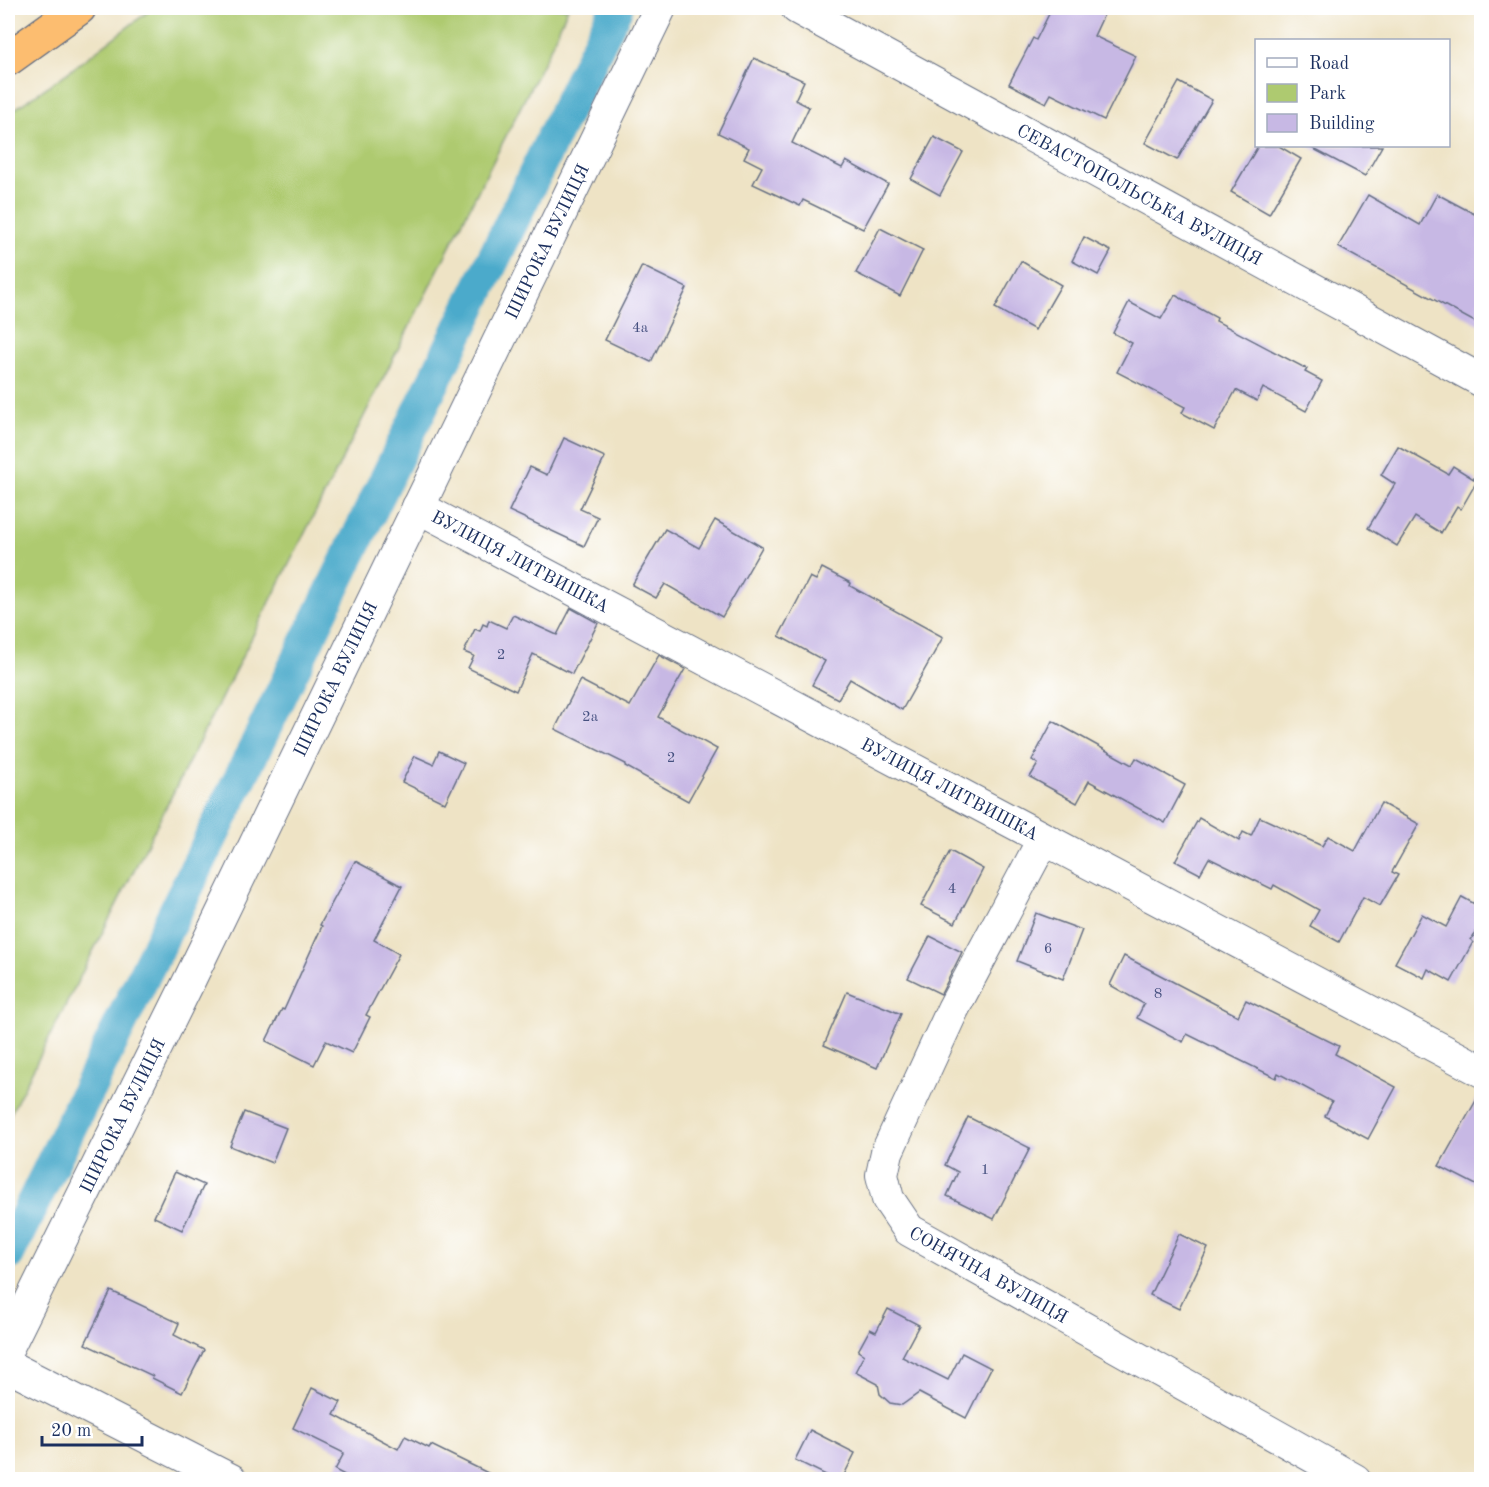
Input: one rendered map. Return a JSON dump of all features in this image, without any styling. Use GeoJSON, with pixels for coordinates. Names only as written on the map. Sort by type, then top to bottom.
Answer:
{"type":"FeatureCollection","features":[{"type":"Feature","properties":{"kind":"highway"},"geometry":{"type":"LineString","coordinates":[[8,59],[79,8]]}},
{"type":"Feature","properties":{"kind":"street","name":"ШИРОКА ВУЛИЦЯ"},"geometry":{"type":"LineString","coordinates":[[8,1347],[190,979],[660,8]]}},
{"type":"Feature","properties":{"kind":"street","name":"СЕВАСТОПОЛЬСЬКА ВУЛИЦЯ"},"geometry":{"type":"LineString","coordinates":[[797,8],[1482,381]]}},
{"type":"Feature","properties":{"kind":"street","name":"ВУЛИЦЯ ЛИТВИШКА"},"geometry":{"type":"LineString","coordinates":[[418,507],[1482,1071]]}},
{"type":"Feature","properties":{"kind":"street","name":"СОНЯЧНА ВУЛИЦЯ"},"geometry":{"type":"LineString","coordinates":[[1043,840],[953,1010],[887,1152],[882,1175],[888,1199],[909,1230],[1355,1479]]}},
{"type":"Feature","properties":{"kind":"street"},"geometry":{"type":"LineString","coordinates":[[8,1366],[231,1479]]}},
{"type":"Feature","properties":{"kind":"green space"},"geometry":{"type":"Polygon","coordinates":[[[153,8],[568,8],[549,51],[8,1119],[8,114],[153,8]]]}},
{"type":"Feature","properties":{"kind":"building"},"geometry":{"type":"Polygon","coordinates":[[[1052,8],[1107,8],[1094,36],[1136,56],[1104,120],[1051,94],[1046,103],[1009,84],[1033,38],[1036,40],[1052,8]]]}},
{"type":"Feature","properties":{"kind":"building"},"geometry":{"type":"Polygon","coordinates":[[[754,58],[804,81],[795,100],[809,107],[792,143],[842,168],[846,161],[888,184],[863,229],[803,200],[800,206],[753,184],[762,167],[744,158],[749,148],[718,133],[754,58]]]}},
{"type":"Feature","properties":{"kind":"building"},"geometry":{"type":"Polygon","coordinates":[[[1179,82],[1212,100],[1177,160],[1145,143],[1179,82]]]}},
{"type":"Feature","properties":{"kind":"building"},"geometry":{"type":"Polygon","coordinates":[[[934,137],[963,152],[940,195],[911,179],[934,137]]]}},
{"type":"Feature","properties":{"kind":"building"},"geometry":{"type":"Polygon","coordinates":[[[1257,147],[1281,147],[1301,159],[1269,214],[1231,192],[1257,147]]]}},
{"type":"Feature","properties":{"kind":"building"},"geometry":{"type":"Polygon","coordinates":[[[1310,147],[1381,147],[1365,176],[1310,147]]]}},
{"type":"Feature","properties":{"kind":"building"},"geometry":{"type":"Polygon","coordinates":[[[1437,194],[1482,218],[1482,326],[1338,247],[1368,195],[1420,225],[1437,194]]]}},
{"type":"Feature","properties":{"kind":"building"},"geometry":{"type":"Polygon","coordinates":[[[880,228],[923,250],[900,296],[856,273],[880,228]]]}},
{"type":"Feature","properties":{"kind":"building"},"geometry":{"type":"Polygon","coordinates":[[[1084,237],[1111,251],[1098,275],[1072,261],[1084,237]]]}},
{"type":"Feature","properties":{"kind":"building"},"geometry":{"type":"Polygon","coordinates":[[[1021,261],[1061,285],[1035,330],[995,308],[1021,261]]]}},
{"type":"Feature","properties":{"kind":"building"},"geometry":{"type":"Polygon","coordinates":[[[642,266],[687,288],[651,362],[605,340],[642,266]]]}},
{"type":"Feature","properties":{"kind":"building"},"geometry":{"type":"Polygon","coordinates":[[[1175,295],[1217,318],[1216,321],[1307,369],[1305,372],[1322,381],[1306,411],[1263,388],[1257,401],[1236,390],[1214,430],[1182,413],[1185,407],[1117,372],[1132,343],[1113,333],[1129,302],[1161,319],[1175,295]]]}},
{"type":"Feature","properties":{"kind":"building"},"geometry":{"type":"Polygon","coordinates":[[[564,438],[605,457],[580,509],[598,517],[584,546],[509,511],[530,467],[547,475],[564,438]]]}},
{"type":"Feature","properties":{"kind":"building"},"geometry":{"type":"Polygon","coordinates":[[[1398,446],[1448,474],[1453,466],[1477,481],[1461,509],[1457,506],[1441,533],[1415,517],[1397,546],[1368,528],[1395,484],[1381,475],[1398,446]]]}},
{"type":"Feature","properties":{"kind":"building"},"geometry":{"type":"Polygon","coordinates":[[[715,520],[762,547],[722,617],[665,584],[656,598],[632,585],[665,529],[699,548],[715,520]]]}},
{"type":"Feature","properties":{"kind":"building"},"geometry":{"type":"Polygon","coordinates":[[[822,568],[943,637],[902,710],[850,679],[838,699],[812,685],[825,661],[779,636],[810,577],[816,580],[822,568]]]}},
{"type":"Feature","properties":{"kind":"building"},"geometry":{"type":"Polygon","coordinates":[[[571,608],[598,623],[572,674],[533,654],[516,691],[468,668],[474,656],[464,652],[475,629],[480,631],[483,624],[487,626],[489,620],[506,628],[513,615],[557,635],[571,608]]]}},
{"type":"Feature","properties":{"kind":"building"},"geometry":{"type":"Polygon","coordinates":[[[659,655],[685,669],[658,717],[717,749],[688,801],[625,766],[626,764],[555,729],[580,680],[630,706],[659,655]]]}},
{"type":"Feature","properties":{"kind":"building"},"geometry":{"type":"Polygon","coordinates":[[[1053,721],[1132,765],[1136,758],[1185,785],[1165,823],[1089,781],[1077,803],[1030,777],[1038,764],[1032,760],[1053,721]]]}},
{"type":"Feature","properties":{"kind":"building"},"geometry":{"type":"Polygon","coordinates":[[[439,751],[464,763],[445,803],[402,782],[415,756],[433,764],[439,751]]]}},
{"type":"Feature","properties":{"kind":"building"},"geometry":{"type":"Polygon","coordinates":[[[1381,803],[1419,824],[1392,872],[1398,875],[1380,906],[1363,897],[1339,942],[1310,926],[1319,910],[1274,885],[1272,889],[1209,858],[1200,874],[1175,861],[1199,818],[1239,841],[1243,832],[1251,836],[1260,817],[1322,846],[1328,836],[1355,851],[1381,803]]]}},
{"type":"Feature","properties":{"kind":"building"},"geometry":{"type":"Polygon","coordinates":[[[950,851],[983,869],[955,923],[921,906],[950,851]]]}},
{"type":"Feature","properties":{"kind":"building"},"geometry":{"type":"Polygon","coordinates":[[[355,861],[402,886],[374,940],[399,954],[366,1015],[370,1017],[352,1053],[326,1041],[314,1065],[266,1041],[282,1009],[284,1010],[322,926],[320,925],[355,861]]]}},
{"type":"Feature","properties":{"kind":"building"},"geometry":{"type":"Polygon","coordinates":[[[1462,897],[1482,908],[1482,921],[1451,982],[1428,969],[1424,978],[1395,963],[1422,914],[1446,927],[1462,897]]]}},
{"type":"Feature","properties":{"kind":"building"},"geometry":{"type":"Polygon","coordinates":[[[1036,913],[1082,930],[1063,979],[1017,961],[1036,913]]]}},
{"type":"Feature","properties":{"kind":"building"},"geometry":{"type":"Polygon","coordinates":[[[930,936],[962,952],[941,994],[908,978],[930,936]]]}},
{"type":"Feature","properties":{"kind":"building"},"geometry":{"type":"Polygon","coordinates":[[[1124,956],[1238,1016],[1246,1000],[1339,1046],[1335,1054],[1396,1087],[1368,1139],[1325,1116],[1332,1102],[1278,1073],[1276,1078],[1187,1034],[1183,1042],[1137,1018],[1144,1004],[1110,985],[1124,956]]]}},
{"type":"Feature","properties":{"kind":"building"},"geometry":{"type":"Polygon","coordinates":[[[847,992],[901,1014],[877,1068],[824,1045],[847,992]]]}},
{"type":"Feature","properties":{"kind":"building"},"geometry":{"type":"Polygon","coordinates":[[[1482,1090],[1482,1188],[1439,1166],[1482,1090]]]}},
{"type":"Feature","properties":{"kind":"building"},"geometry":{"type":"Polygon","coordinates":[[[244,1112],[286,1128],[272,1163],[230,1146],[244,1112]]]}},
{"type":"Feature","properties":{"kind":"building"},"geometry":{"type":"Polygon","coordinates":[[[968,1117],[1030,1148],[994,1219],[947,1196],[958,1172],[945,1165],[968,1117]]]}},
{"type":"Feature","properties":{"kind":"building"},"geometry":{"type":"Polygon","coordinates":[[[175,1172],[204,1185],[182,1230],[154,1217],[175,1172]]]}},
{"type":"Feature","properties":{"kind":"building"},"geometry":{"type":"Polygon","coordinates":[[[1179,1234],[1208,1248],[1179,1309],[1150,1295],[1179,1234]]]}},
{"type":"Feature","properties":{"kind":"building"},"geometry":{"type":"Polygon","coordinates":[[[111,1291],[179,1323],[174,1335],[204,1350],[182,1393],[152,1378],[153,1376],[85,1344],[111,1291]]]}},
{"type":"Feature","properties":{"kind":"building"},"geometry":{"type":"Polygon","coordinates":[[[888,1309],[919,1325],[902,1357],[948,1380],[962,1353],[991,1368],[966,1418],[919,1393],[902,1405],[890,1403],[880,1394],[878,1384],[855,1372],[864,1355],[858,1351],[870,1329],[876,1332],[888,1309]]]}},
{"type":"Feature","properties":{"kind":"building"},"geometry":{"type":"Polygon","coordinates":[[[312,1388],[341,1402],[334,1415],[398,1449],[405,1436],[429,1448],[431,1445],[500,1479],[352,1479],[335,1470],[344,1453],[293,1428],[312,1388]]]}},
{"type":"Feature","properties":{"kind":"building"},"geometry":{"type":"Polygon","coordinates":[[[810,1430],[855,1453],[842,1479],[834,1479],[795,1460],[810,1430]]]}},
{"type":"Feature","properties":{"kind":"waterway"},"geometry":{"type":"LineString","coordinates":[[8,1254],[616,8]]}}]}
